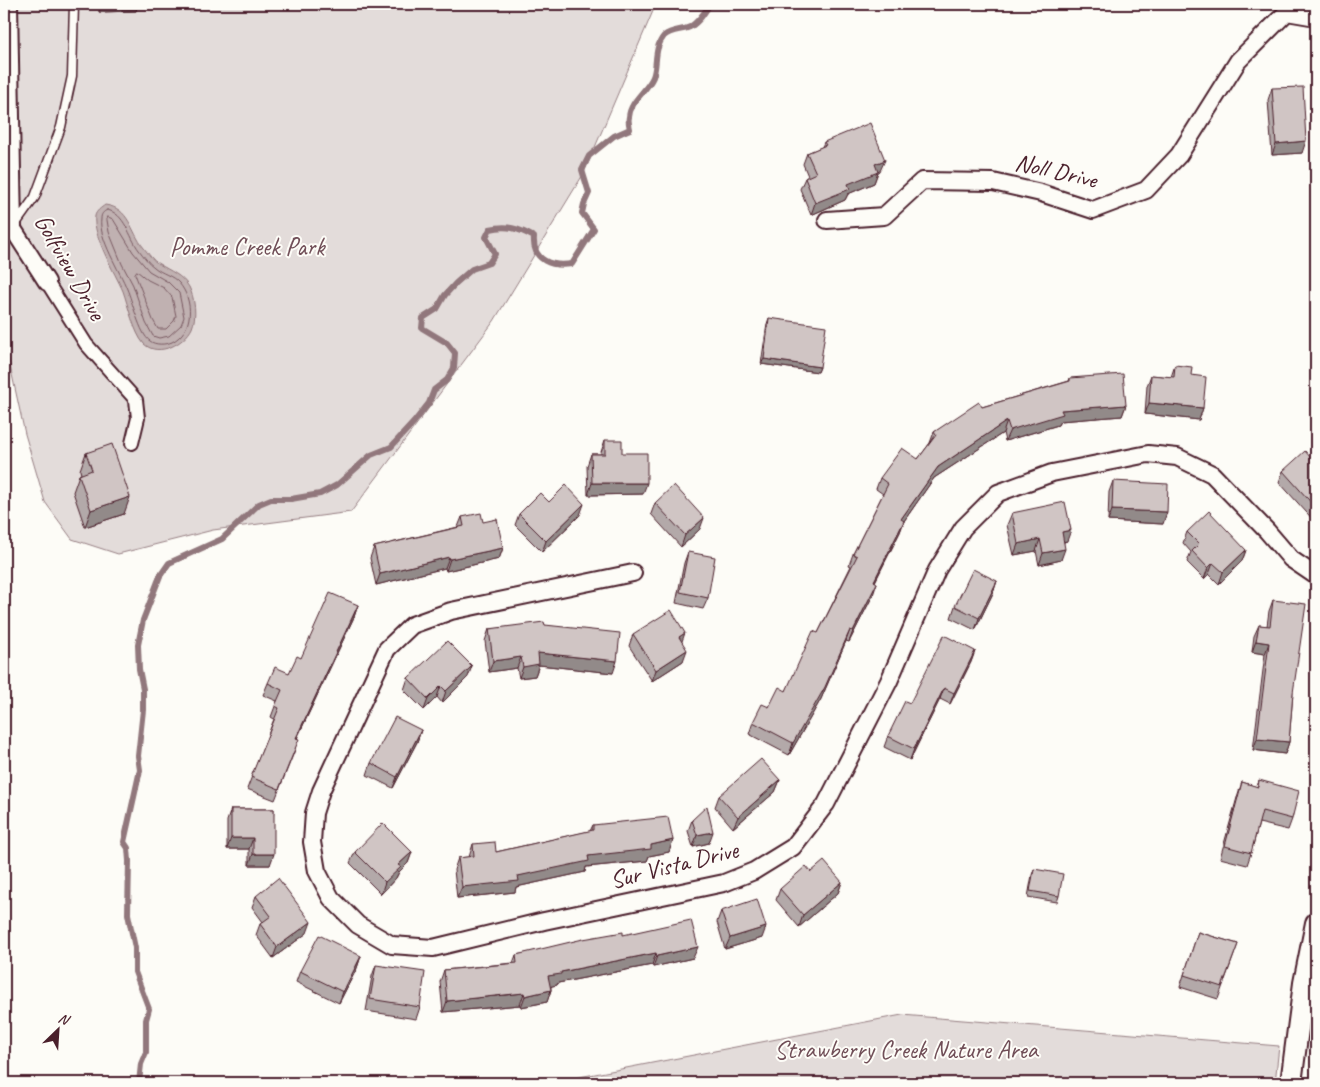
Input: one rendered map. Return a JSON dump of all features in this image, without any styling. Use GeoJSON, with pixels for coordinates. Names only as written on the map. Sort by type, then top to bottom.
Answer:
{"type":"FeatureCollection","features":[{"type":"Feature","properties":{"kind":"street","name":"Golfview Drive"},"geometry":{"type":"LineString","coordinates":[[9,4],[13,229],[86,344],[136,400],[138,418],[132,443]]}},
{"type":"Feature","properties":{"kind":"street","name":"Noll Drive"},"geometry":{"type":"LineString","coordinates":[[827,220],[884,216],[922,181],[993,182],[1041,193],[1093,210],[1146,190],[1179,155],[1238,61],[1287,12],[1316,17]]}},
{"type":"Feature","properties":{"kind":"street","name":"Sur Vista Drive"},"geometry":{"type":"LineString","coordinates":[[633,573],[451,611],[412,625],[387,649],[321,791],[314,813],[312,842],[317,870],[331,898],[358,925],[392,945],[433,948],[544,921],[724,883],[754,871],[793,847],[826,804],[889,681],[937,570],[963,528],[998,494],[1052,473],[1148,454],[1177,457],[1212,474],[1267,530],[1292,559],[1316,576]]}},
{"type":"Feature","properties":{"kind":"street"},"geometry":{"type":"LineString","coordinates":[[1291,1083],[1304,983],[1316,923]]}},
{"type":"Feature","properties":{"kind":"lane"},"geometry":{"type":"LineString","coordinates":[[13,229],[35,197],[61,127],[72,76],[74,4]]}},
{"type":"Feature","properties":{"kind":"green space","name":"Pomme Creek Park"},"geometry":{"type":"Polygon","coordinates":[[[4,4],[656,4],[584,173],[494,321],[351,512],[213,530],[118,554],[72,539],[45,502],[25,434],[4,338],[4,4]]]}},
{"type":"Feature","properties":{"kind":"green space","name":"Strawberry Creek Nature Area"},"geometry":{"type":"Polygon","coordinates":[[[902,1015],[1279,1046],[1275,1083],[548,1083],[902,1015]]]}},
{"type":"Feature","properties":{"kind":"water"},"geometry":{"type":"Polygon","coordinates":[[[105,205],[113,207],[125,215],[139,241],[153,259],[179,276],[189,287],[195,308],[194,323],[189,334],[171,347],[157,350],[150,348],[144,344],[137,333],[123,291],[97,233],[95,216],[105,205]]]}},
{"type":"Feature","properties":{"kind":"building"},"geometry":{"type":"Polygon","coordinates":[[[1303,87],[1306,141],[1276,144],[1272,88],[1303,87]]]}},
{"type":"Feature","properties":{"kind":"building"},"geometry":{"type":"Polygon","coordinates":[[[870,123],[885,160],[875,164],[878,172],[848,184],[850,189],[815,203],[805,178],[816,173],[807,153],[826,145],[824,142],[870,123]]]}},
{"type":"Feature","properties":{"kind":"building"},"geometry":{"type":"Polygon","coordinates":[[[769,318],[826,326],[820,367],[764,359],[769,318]]]}},
{"type":"Feature","properties":{"kind":"building"},"geometry":{"type":"Polygon","coordinates":[[[1175,365],[1192,367],[1191,375],[1206,377],[1203,408],[1149,403],[1151,375],[1174,377],[1175,365]]]}},
{"type":"Feature","properties":{"kind":"building"},"geometry":{"type":"Polygon","coordinates":[[[1123,374],[1126,405],[1061,410],[1063,414],[1010,430],[1007,421],[938,467],[901,519],[904,521],[874,581],[877,583],[853,631],[850,630],[825,687],[793,743],[753,722],[762,704],[769,707],[779,687],[786,691],[813,631],[818,633],[857,556],[853,554],[888,484],[880,478],[902,448],[918,459],[936,435],[934,432],[979,402],[982,407],[1070,381],[1070,378],[1123,374]]]}},
{"type":"Feature","properties":{"kind":"building"},"geometry":{"type":"Polygon","coordinates":[[[605,440],[622,440],[622,453],[647,453],[647,483],[592,483],[591,454],[605,454],[605,440]]]}},
{"type":"Feature","properties":{"kind":"building"},"geometry":{"type":"Polygon","coordinates":[[[112,444],[130,497],[91,510],[79,475],[92,470],[86,453],[112,444]]]}},
{"type":"Feature","properties":{"kind":"building"},"geometry":{"type":"Polygon","coordinates":[[[1305,451],[1316,464],[1316,508],[1283,471],[1305,451]]]}},
{"type":"Feature","properties":{"kind":"building"},"geometry":{"type":"Polygon","coordinates":[[[1113,481],[1168,484],[1167,512],[1112,510],[1113,481]]]}},
{"type":"Feature","properties":{"kind":"building"},"geometry":{"type":"Polygon","coordinates":[[[566,485],[584,504],[546,541],[519,514],[540,493],[549,502],[566,485]]]}},
{"type":"Feature","properties":{"kind":"building"},"geometry":{"type":"Polygon","coordinates":[[[674,485],[704,518],[685,535],[655,503],[674,485]]]}},
{"type":"Feature","properties":{"kind":"building"},"geometry":{"type":"Polygon","coordinates":[[[1065,502],[1071,530],[1062,532],[1065,549],[1043,553],[1040,539],[1018,544],[1012,513],[1065,502]]]}},
{"type":"Feature","properties":{"kind":"building"},"geometry":{"type":"Polygon","coordinates":[[[1209,511],[1246,550],[1223,572],[1213,563],[1208,568],[1192,551],[1199,544],[1187,532],[1209,511]]]}},
{"type":"Feature","properties":{"kind":"building"},"geometry":{"type":"Polygon","coordinates":[[[481,513],[483,522],[497,519],[503,548],[450,559],[449,557],[380,574],[374,547],[464,526],[462,517],[481,513]]]}},
{"type":"Feature","properties":{"kind":"building"},"geometry":{"type":"Polygon","coordinates":[[[688,552],[715,557],[708,598],[680,592],[688,552]]]}},
{"type":"Feature","properties":{"kind":"building"},"geometry":{"type":"Polygon","coordinates":[[[973,569],[997,581],[979,618],[955,606],[973,569]]]}},
{"type":"Feature","properties":{"kind":"building"},"geometry":{"type":"Polygon","coordinates":[[[330,593],[358,605],[296,738],[299,739],[279,789],[251,777],[279,708],[275,706],[282,690],[268,683],[275,667],[289,673],[297,656],[301,658],[330,593]]]}},
{"type":"Feature","properties":{"kind":"building"},"geometry":{"type":"Polygon","coordinates":[[[1273,600],[1306,604],[1293,693],[1289,742],[1257,739],[1269,643],[1256,641],[1259,625],[1270,626],[1273,600]]]}},
{"type":"Feature","properties":{"kind":"building"},"geometry":{"type":"Polygon","coordinates":[[[671,610],[685,633],[679,637],[687,650],[656,670],[633,634],[671,610]]]}},
{"type":"Feature","properties":{"kind":"building"},"geometry":{"type":"Polygon","coordinates":[[[544,622],[545,625],[620,633],[617,661],[538,653],[539,664],[523,667],[521,657],[493,661],[489,629],[544,622]]]}},
{"type":"Feature","properties":{"kind":"building"},"geometry":{"type":"Polygon","coordinates":[[[944,635],[975,651],[954,693],[944,688],[914,749],[888,736],[905,701],[910,703],[944,635]]]}},
{"type":"Feature","properties":{"kind":"building"},"geometry":{"type":"Polygon","coordinates":[[[447,641],[472,666],[446,691],[441,686],[428,699],[408,678],[447,641]]]}},
{"type":"Feature","properties":{"kind":"building"},"geometry":{"type":"Polygon","coordinates":[[[395,717],[421,730],[397,777],[371,763],[395,717]]]}},
{"type":"Feature","properties":{"kind":"building"},"geometry":{"type":"Polygon","coordinates":[[[761,759],[780,780],[738,817],[719,796],[761,759]]]}},
{"type":"Feature","properties":{"kind":"building"},"geometry":{"type":"Polygon","coordinates":[[[1259,780],[1299,791],[1292,819],[1262,811],[1251,853],[1225,846],[1242,782],[1258,787],[1259,780]]]}},
{"type":"Feature","properties":{"kind":"building"},"geometry":{"type":"Polygon","coordinates":[[[707,806],[713,832],[697,835],[692,820],[707,806]]]}},
{"type":"Feature","properties":{"kind":"building"},"geometry":{"type":"Polygon","coordinates":[[[231,809],[274,809],[274,854],[253,854],[253,838],[231,838],[231,809]]]}},
{"type":"Feature","properties":{"kind":"building"},"geometry":{"type":"Polygon","coordinates":[[[668,817],[673,840],[651,845],[651,849],[588,856],[589,861],[518,876],[519,881],[462,887],[458,858],[474,856],[473,844],[495,842],[496,852],[593,830],[593,825],[668,817]]]}},
{"type":"Feature","properties":{"kind":"building"},"geometry":{"type":"Polygon","coordinates":[[[383,823],[412,852],[398,865],[401,867],[385,882],[355,852],[383,823]]]}},
{"type":"Feature","properties":{"kind":"building"},"geometry":{"type":"Polygon","coordinates":[[[824,861],[842,882],[803,915],[780,889],[806,866],[811,872],[824,861]]]}},
{"type":"Feature","properties":{"kind":"building"},"geometry":{"type":"Polygon","coordinates":[[[1034,869],[1063,874],[1059,896],[1030,891],[1034,869]]]}},
{"type":"Feature","properties":{"kind":"building"},"geometry":{"type":"Polygon","coordinates":[[[278,878],[311,922],[277,947],[260,924],[271,916],[256,896],[278,878]]]}},
{"type":"Feature","properties":{"kind":"building"},"geometry":{"type":"Polygon","coordinates":[[[757,899],[766,927],[730,938],[721,911],[757,899]]]}},
{"type":"Feature","properties":{"kind":"building"},"geometry":{"type":"Polygon","coordinates":[[[691,920],[698,947],[657,956],[656,953],[561,972],[561,974],[548,976],[551,990],[525,996],[524,993],[447,1001],[444,970],[517,963],[516,955],[583,939],[623,932],[623,935],[691,920]]]}},
{"type":"Feature","properties":{"kind":"building"},"geometry":{"type":"Polygon","coordinates":[[[1198,932],[1238,944],[1222,987],[1184,975],[1198,932]]]}},
{"type":"Feature","properties":{"kind":"building"},"geometry":{"type":"Polygon","coordinates":[[[319,935],[361,956],[343,992],[300,971],[319,935]]]}},
{"type":"Feature","properties":{"kind":"building"},"geometry":{"type":"Polygon","coordinates":[[[376,965],[425,972],[420,1007],[370,999],[376,965]]]}},
{"type":"Feature","properties":{"kind":"waterway"},"geometry":{"type":"LineString","coordinates":[[139,1083],[141,1064],[146,1052],[146,1020],[149,1009],[135,972],[135,948],[128,914],[128,848],[124,842],[140,770],[138,756],[143,710],[143,689],[139,669],[138,645],[143,620],[160,576],[169,563],[222,539],[259,504],[271,499],[291,499],[320,494],[337,485],[371,455],[391,447],[414,422],[429,403],[434,390],[447,380],[454,368],[455,353],[447,343],[422,328],[423,318],[437,309],[445,295],[472,269],[489,263],[495,254],[486,237],[490,229],[507,227],[523,231],[534,237],[536,252],[545,261],[565,265],[572,264],[594,229],[582,213],[589,193],[582,170],[589,156],[614,136],[630,129],[630,111],[653,77],[658,46],[664,36],[670,32],[693,25],[702,17],[710,4]]}}]}
